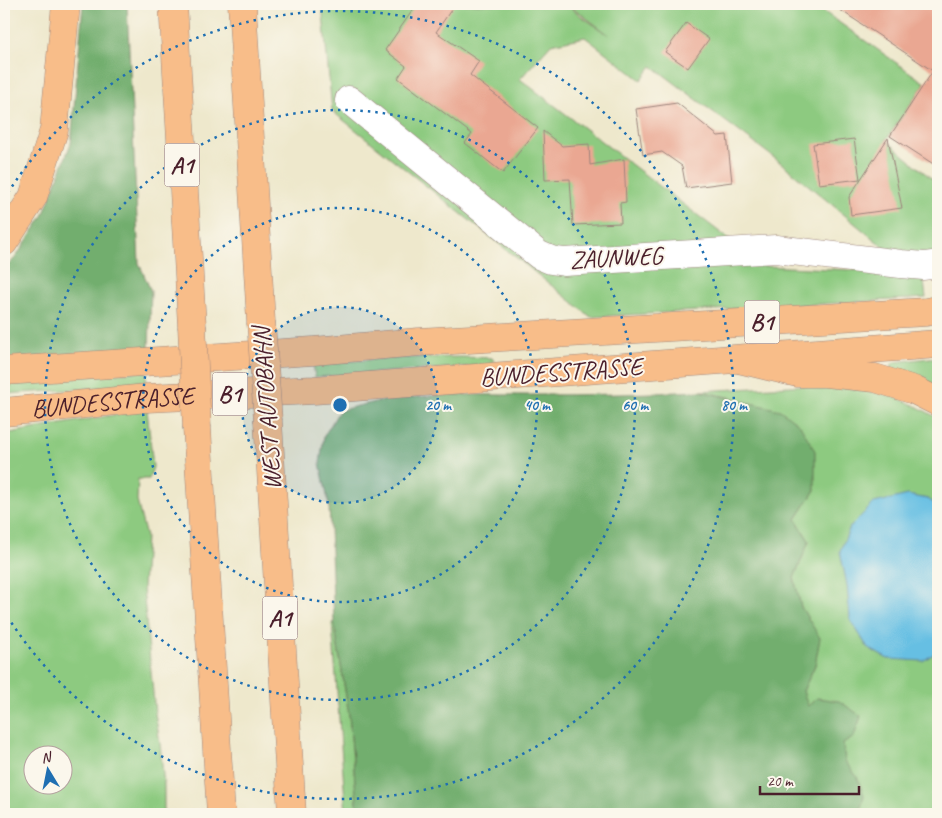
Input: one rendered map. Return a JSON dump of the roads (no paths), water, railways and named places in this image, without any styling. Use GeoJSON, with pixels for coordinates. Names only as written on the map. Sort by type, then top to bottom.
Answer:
{"type":"FeatureCollection","features":[{"type":"Feature","properties":{"kind":"main road"},"geometry":{"type":"LineString","coordinates":[[4,242],[33,197],[54,130],[66,4]]}},
{"type":"Feature","properties":{"kind":"main road","name":"A1"},"geometry":{"type":"LineString","coordinates":[[173,4],[221,814]]}},
{"type":"Feature","properties":{"kind":"main road","name":"WEST AUTOBAHN"},"geometry":{"type":"LineString","coordinates":[[242,4],[292,814]]}},
{"type":"Feature","properties":{"kind":"main road","name":"BUNDESSTRASSE"},"geometry":{"type":"LineString","coordinates":[[4,370],[313,351],[419,342],[934,312]]}},
{"type":"Feature","properties":{"kind":"main road","name":"BUNDESSTRASSE"},"geometry":{"type":"LineString","coordinates":[[4,412],[147,398],[314,390],[412,381],[742,360],[938,344]]}},
{"type":"Feature","properties":{"kind":"main road"},"geometry":{"type":"LineString","coordinates":[[742,360],[797,373],[825,373],[875,378],[914,390],[938,402]]}},
{"type":"Feature","properties":{"kind":"street","name":"ZAUNWEG"},"geometry":{"type":"LineString","coordinates":[[349,100],[538,256],[551,260],[564,262],[776,249],[901,264],[924,266],[938,264]]}},
{"type":"Feature","properties":{"kind":"water"},"geometry":{"type":"Polygon","coordinates":[[[908,495],[928,499],[938,506],[938,651],[923,661],[888,659],[868,648],[850,619],[847,585],[840,551],[850,527],[874,503],[908,495]]]}}]}
